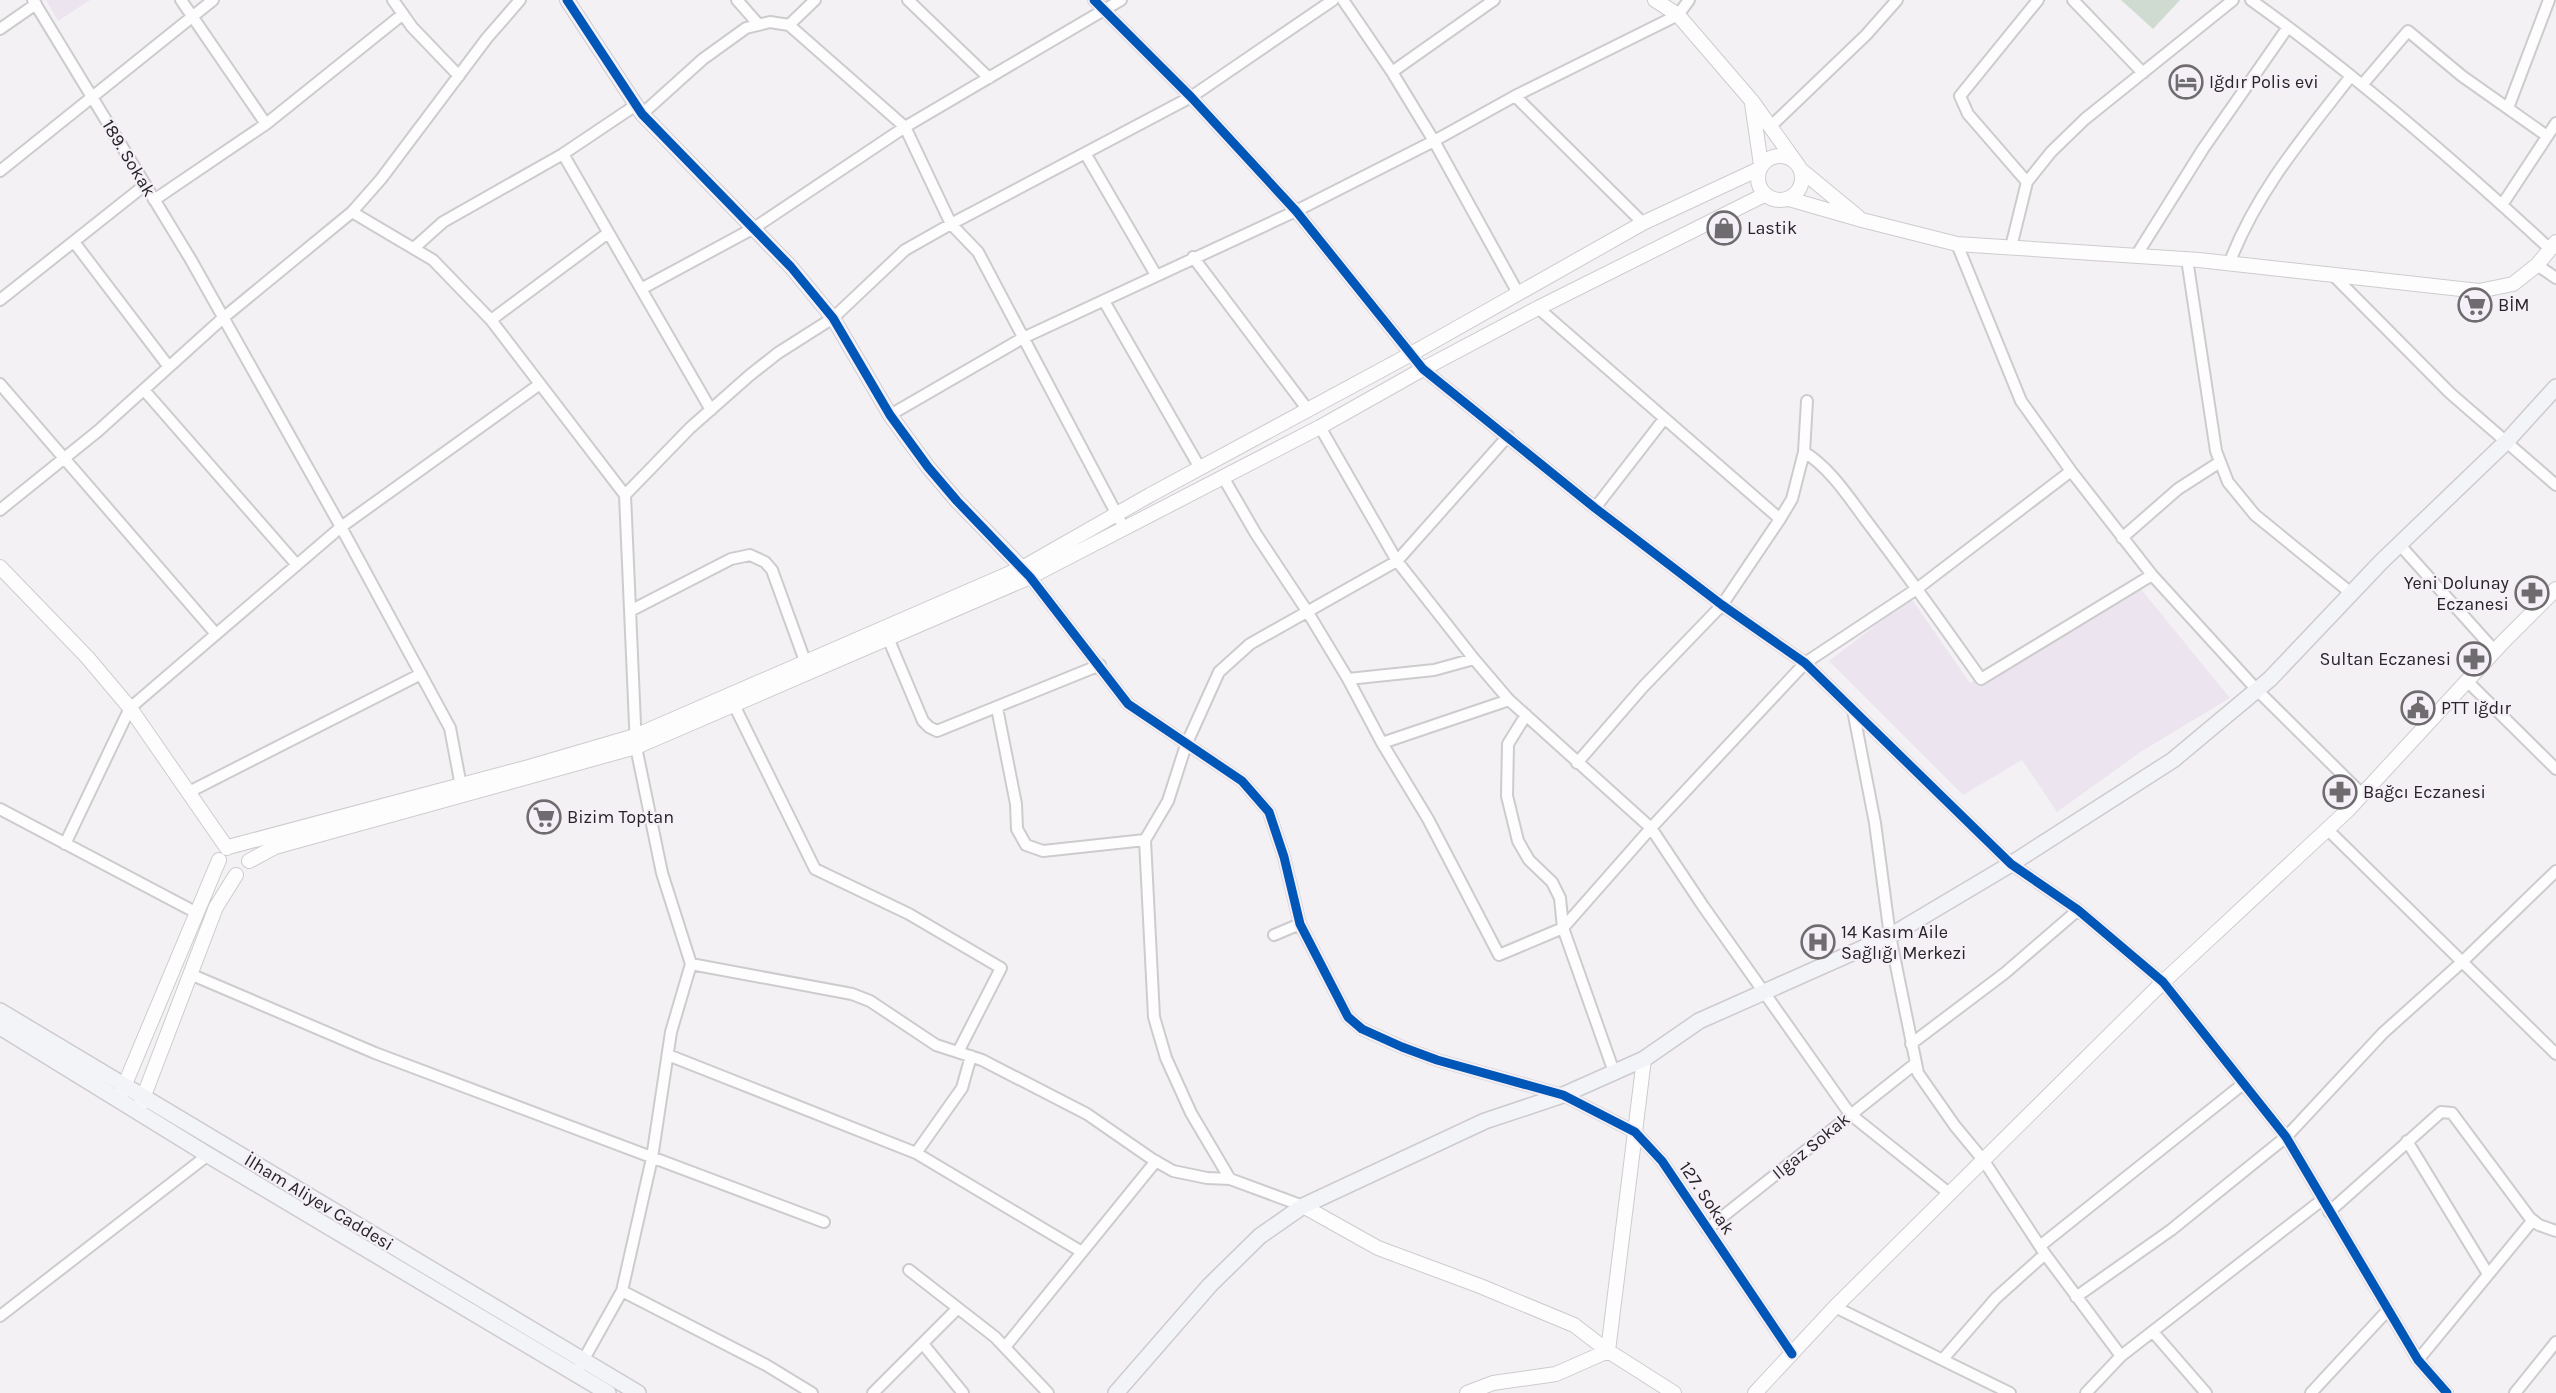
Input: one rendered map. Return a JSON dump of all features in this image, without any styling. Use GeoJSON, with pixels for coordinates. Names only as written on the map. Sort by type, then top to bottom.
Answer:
{"type":"FeatureCollection","features":[{"type":"Feature","properties":{"kind":"main road"},"geometry":{"type":"LineString","coordinates":[[1116,1393],[1210,1285],[1260,1236],[1303,1206],[1485,1120],[1563,1095],[1644,1059],[1699,1021],[1890,936],[2011,864],[2174,760],[2257,690],[2399,544],[2507,441],[2556,387]]}},
{"type":"Feature","properties":{"kind":"main road","name":"İlham Aliyev Caddesi"},"geometry":{"type":"LineString","coordinates":[[0,1011],[140,1104],[583,1358],[616,1387],[639,1393]]}},
{"type":"Feature","properties":{"kind":"main road","name":"İlham Aliyev Caddesi"},"geometry":{"type":"LineString","coordinates":[[2,1031],[121,1092]]}},
{"type":"Feature","properties":{"kind":"main road","name":"İlham Aliyev Caddesi"},"geometry":{"type":"LineString","coordinates":[[140,1104],[208,1155],[608,1393]]}},
{"type":"Feature","properties":{"kind":"street"},"geometry":{"type":"LineString","coordinates":[[181,0],[266,124]]}},
{"type":"Feature","properties":{"kind":"street"},"geometry":{"type":"LineString","coordinates":[[0,171],[213,0]]}},
{"type":"Feature","properties":{"kind":"street"},"geometry":{"type":"LineString","coordinates":[[393,0],[412,27],[459,75]]}},
{"type":"Feature","properties":{"kind":"street"},"geometry":{"type":"LineString","coordinates":[[0,510],[144,390],[223,318],[352,212],[381,179],[459,75],[520,0]]}},
{"type":"Feature","properties":{"kind":"street"},"geometry":{"type":"LineString","coordinates":[[567,0],[639,110],[791,267],[832,318],[890,415],[935,476],[1026,573]]}},
{"type":"Feature","properties":{"kind":"street"},"geometry":{"type":"LineString","coordinates":[[737,0],[759,25]]}},
{"type":"Feature","properties":{"kind":"street"},"geometry":{"type":"LineString","coordinates":[[789,25],[815,0]]}},
{"type":"Feature","properties":{"kind":"street"},"geometry":{"type":"LineString","coordinates":[[908,0],[988,78]]}},
{"type":"Feature","properties":{"kind":"street"},"geometry":{"type":"LineString","coordinates":[[1094,0],[1191,97],[1296,211],[1423,369],[1595,508],[1722,605],[1805,663],[2011,864],[2078,910],[2163,982],[2286,1137],[2387,1311],[2418,1360],[2447,1393]]}},
{"type":"Feature","properties":{"kind":"street"},"geometry":{"type":"LineString","coordinates":[[640,289],[754,228],[905,127],[1121,0]]}},
{"type":"Feature","properties":{"kind":"street"},"geometry":{"type":"LineString","coordinates":[[1343,0],[1392,72],[1434,141],[1518,293]]}},
{"type":"Feature","properties":{"kind":"street"},"geometry":{"type":"LineString","coordinates":[[1392,72],[1494,0]]}},
{"type":"Feature","properties":{"kind":"street"},"geometry":{"type":"LineString","coordinates":[[1655,0],[1678,15],[1752,101],[1799,167],[1799,189],[1789,199]]}},
{"type":"Feature","properties":{"kind":"street"},"geometry":{"type":"LineString","coordinates":[[890,415],[1023,339],[1296,211],[1434,141],[1515,96],[1678,15],[1689,0]]}},
{"type":"Feature","properties":{"kind":"street"},"geometry":{"type":"LineString","coordinates":[[1770,127],[1866,35],[1897,0]]}},
{"type":"Feature","properties":{"kind":"street"},"geometry":{"type":"LineString","coordinates":[[2027,182],[1968,114],[1960,96],[2038,0]]}},
{"type":"Feature","properties":{"kind":"street"},"geometry":{"type":"LineString","coordinates":[[2073,0],[2143,73]]}},
{"type":"Feature","properties":{"kind":"street"},"geometry":{"type":"LineString","coordinates":[[2011,247],[2027,182],[2051,152],[2085,119],[2233,0]]}},
{"type":"Feature","properties":{"kind":"street"},"geometry":{"type":"LineString","coordinates":[[1752,101],[1760,167],[1757,183],[1764,195],[1776,200],[1789,199],[1957,244],[2187,259],[2479,291],[2513,284],[2537,265],[2553,245],[2502,205],[2351,76],[2251,0]]}},
{"type":"Feature","properties":{"kind":"street"},"geometry":{"type":"LineString","coordinates":[[2508,108],[2549,0]]}},
{"type":"Feature","properties":{"kind":"street"},"geometry":{"type":"LineString","coordinates":[[0,29],[35,2]]}},
{"type":"Feature","properties":{"kind":"street","name":"189. Sokak"},"geometry":{"type":"LineString","coordinates":[[35,2],[223,318],[421,674],[450,728],[461,786]]}},
{"type":"Feature","properties":{"kind":"street"},"geometry":{"type":"LineString","coordinates":[[625,495],[711,410],[778,353],[832,318],[905,250],[1191,97],[1328,2]]}},
{"type":"Feature","properties":{"kind":"street"},"geometry":{"type":"LineString","coordinates":[[154,200],[266,124],[403,14]]}},
{"type":"Feature","properties":{"kind":"street"},"geometry":{"type":"LineString","coordinates":[[414,248],[443,222],[639,110],[746,28],[770,22],[789,25],[905,127],[951,224],[978,252],[1120,522]]}},
{"type":"Feature","properties":{"kind":"street"},"geometry":{"type":"LineString","coordinates":[[2136,256],[2203,149],[2288,27]]}},
{"type":"Feature","properties":{"kind":"street"},"geometry":{"type":"LineString","coordinates":[[2362,85],[2408,30],[2462,76],[2547,136]]}},
{"type":"Feature","properties":{"kind":"street"},"geometry":{"type":"LineString","coordinates":[[2229,264],[2239,239],[2283,163],[2351,76]]}},
{"type":"Feature","properties":{"kind":"street"},"geometry":{"type":"LineString","coordinates":[[1515,96],[1643,223]]}},
{"type":"Feature","properties":{"kind":"street"},"geometry":{"type":"LineString","coordinates":[[2502,205],[2556,123]]}},
{"type":"Feature","properties":{"kind":"street"},"geometry":{"type":"LineString","coordinates":[[1085,153],[1156,275]]}},
{"type":"Feature","properties":{"kind":"street"},"geometry":{"type":"LineString","coordinates":[[563,154],[711,410]]}},
{"type":"Feature","properties":{"kind":"street"},"geometry":{"type":"LineString","coordinates":[[1120,522],[1200,468],[1411,354],[1643,223],[1760,167],[1772,157],[1791,159],[1862,220]]}},
{"type":"Feature","properties":{"kind":"street"},"geometry":{"type":"LineString","coordinates":[[0,300],[145,185]]}},
{"type":"Feature","properties":{"kind":"street"},"geometry":{"type":"LineString","coordinates":[[140,1104],[216,907],[237,875],[246,869],[249,861],[275,847],[635,742],[734,705],[888,639],[1026,573],[1120,522],[1223,477],[1538,308],[1764,195]]}},
{"type":"Feature","properties":{"kind":"street"},"geometry":{"type":"LineString","coordinates":[[352,212],[433,260],[491,320],[625,495],[635,742],[662,873],[691,964],[671,1032],[652,1158],[622,1291],[583,1358],[578,1374]]}},
{"type":"Feature","properties":{"kind":"street"},"geometry":{"type":"LineString","coordinates":[[491,320],[608,233]]}},
{"type":"Feature","properties":{"kind":"street"},"geometry":{"type":"LineString","coordinates":[[74,242],[169,367]]}},
{"type":"Feature","properties":{"kind":"street"},"geometry":{"type":"LineString","coordinates":[[1957,244],[2021,401],[2071,471],[2152,575],[2257,690],[2362,794]]}},
{"type":"Feature","properties":{"kind":"street"},"geometry":{"type":"LineString","coordinates":[[1194,257],[1308,410]]}},
{"type":"Feature","properties":{"kind":"street"},"geometry":{"type":"LineString","coordinates":[[2187,259],[2216,451],[2228,482],[2255,515],[2351,593]]}},
{"type":"Feature","properties":{"kind":"street"},"geometry":{"type":"LineString","coordinates":[[2537,265],[2556,278]]}},
{"type":"Feature","properties":{"kind":"street"},"geometry":{"type":"LineString","coordinates":[[2332,274],[2450,393],[2556,485]]}},
{"type":"Feature","properties":{"kind":"street"},"geometry":{"type":"LineString","coordinates":[[1104,301],[1200,468]]}},
{"type":"Feature","properties":{"kind":"street"},"geometry":{"type":"LineString","coordinates":[[1538,308],[1780,519]]}},
{"type":"Feature","properties":{"kind":"street"},"geometry":{"type":"LineString","coordinates":[[0,384],[216,633]]}},
{"type":"Feature","properties":{"kind":"street"},"geometry":{"type":"LineString","coordinates":[[65,844],[130,708],[341,527],[540,384]]}},
{"type":"Feature","properties":{"kind":"street"},"geometry":{"type":"LineString","coordinates":[[144,390],[297,565]]}},
{"type":"Feature","properties":{"kind":"street"},"geometry":{"type":"LineString","coordinates":[[1577,763],[1642,687],[1722,605],[1780,519],[1792,499],[1804,452],[1807,401]]}},
{"type":"Feature","properties":{"kind":"street"},"geometry":{"type":"LineString","coordinates":[[1595,508],[1664,419]]}},
{"type":"Feature","properties":{"kind":"street"},"geometry":{"type":"LineString","coordinates":[[1320,427],[1397,561],[1474,659],[1509,700],[1651,828],[1850,1114],[1950,1194]]}},
{"type":"Feature","properties":{"kind":"street"},"geometry":{"type":"LineString","coordinates":[[1230,1179],[1191,1113],[1166,1058],[1154,1017],[1145,840],[1168,801],[1186,745],[1219,672],[1226,664],[1250,644],[1397,561],[1508,436]]}},
{"type":"Feature","properties":{"kind":"street"},"geometry":{"type":"LineString","coordinates":[[1804,452],[1818,463],[1841,488],[1918,588],[1981,679],[2152,575]]}},
{"type":"Feature","properties":{"kind":"street"},"geometry":{"type":"LineString","coordinates":[[2122,538],[2178,489],[2220,462]]}},
{"type":"Feature","properties":{"kind":"street"},"geometry":{"type":"LineString","coordinates":[[1223,477],[1256,534],[1307,611],[1348,679],[1382,743],[1428,819],[1499,955],[1563,928],[1651,828],[1805,663],[1918,588],[2071,471]]}},
{"type":"Feature","properties":{"kind":"street"},"geometry":{"type":"LineString","coordinates":[[2399,544],[2495,651]]}},
{"type":"Feature","properties":{"kind":"street"},"geometry":{"type":"LineString","coordinates":[[630,611],[731,559],[750,555],[765,562],[772,570],[805,661]]}},
{"type":"Feature","properties":{"kind":"street"},"geometry":{"type":"LineString","coordinates":[[0,567],[87,657],[130,708],[230,847],[242,849],[249,861]]}},
{"type":"Feature","properties":{"kind":"street"},"geometry":{"type":"LineString","coordinates":[[121,1092],[195,912],[219,860],[230,847],[635,742],[805,661],[1026,573]]}},
{"type":"Feature","properties":{"kind":"street","name":"127. Sokak"},"geometry":{"type":"LineString","coordinates":[[1026,573],[1100,665],[1128,704],[1242,781],[1269,812],[1284,857],[1300,924],[1348,1017],[1362,1029],[1437,1060],[1563,1095],[1635,1132],[1662,1161],[1792,1354]]}},
{"type":"Feature","properties":{"kind":"street"},"geometry":{"type":"LineString","coordinates":[[1755,1393],[1835,1307],[2163,982],[2362,794],[2556,589]]}},
{"type":"Feature","properties":{"kind":"street"},"geometry":{"type":"LineString","coordinates":[[888,639],[923,721],[937,731],[1100,665]]}},
{"type":"Feature","properties":{"kind":"street"},"geometry":{"type":"LineString","coordinates":[[1348,679],[1434,670],[1474,659]]}},
{"type":"Feature","properties":{"kind":"street"},"geometry":{"type":"LineString","coordinates":[[189,792],[421,674]]}},
{"type":"Feature","properties":{"kind":"street"},"geometry":{"type":"LineString","coordinates":[[2467,681],[2556,769]]}},
{"type":"Feature","properties":{"kind":"street"},"geometry":{"type":"LineString","coordinates":[[1382,743],[1509,700]]}},
{"type":"Feature","properties":{"kind":"street"},"geometry":{"type":"LineString","coordinates":[[734,705],[815,869],[909,914],[1001,968],[958,1052]]}},
{"type":"Feature","properties":{"kind":"street"},"geometry":{"type":"LineString","coordinates":[[997,708],[1016,804],[1017,829],[1026,845],[1043,851],[1145,840]]}},
{"type":"Feature","properties":{"kind":"street"},"geometry":{"type":"LineString","coordinates":[[1853,709],[1875,823],[1890,936],[1918,1073],[1955,1126],[1984,1161],[2076,1297],[2121,1356]]}},
{"type":"Feature","properties":{"kind":"street"},"geometry":{"type":"LineString","coordinates":[[1526,715],[1508,744],[1507,796],[1518,841],[1529,860],[1552,882],[1560,898],[1563,928],[1614,1072]]}},
{"type":"Feature","properties":{"kind":"street"},"geometry":{"type":"LineString","coordinates":[[0,809],[195,912]]}},
{"type":"Feature","properties":{"kind":"street"},"geometry":{"type":"LineString","coordinates":[[2327,829],[2556,1054]]}},
{"type":"Feature","properties":{"kind":"street"},"geometry":{"type":"LineString","coordinates":[[219,860],[225,872],[237,875]]}},
{"type":"Feature","properties":{"kind":"street"},"geometry":{"type":"LineString","coordinates":[[2076,1297],[2171,1230],[2286,1137],[2383,1033],[2462,962],[2556,871]]}},
{"type":"Feature","properties":{"kind":"street"},"geometry":{"type":"LineString","coordinates":[[1911,1044],[2005,973],[2078,910]]}},
{"type":"Feature","properties":{"kind":"street"},"geometry":{"type":"LineString","coordinates":[[1274,935],[1300,924]]}},
{"type":"Feature","properties":{"kind":"street"},"geometry":{"type":"LineString","coordinates":[[691,964],[852,994],[870,1001],[936,1045],[971,1056],[1087,1114],[1173,1171],[1207,1178],[1230,1179],[1303,1206],[1378,1248],[1480,1286],[1574,1325],[1608,1351],[1674,1393]]}},
{"type":"Feature","properties":{"kind":"street"},"geometry":{"type":"LineString","coordinates":[[190,974],[375,1053],[824,1222]]}},
{"type":"Feature","properties":{"kind":"street"},"geometry":{"type":"LineString","coordinates":[[668,1055],[916,1154],[1082,1252]]}},
{"type":"Feature","properties":{"kind":"street"},"geometry":{"type":"LineString","coordinates":[[916,1154],[962,1088],[971,1056]]}},
{"type":"Feature","properties":{"kind":"street"},"geometry":{"type":"LineString","coordinates":[[1608,1351],[1644,1059]]}},
{"type":"Feature","properties":{"kind":"street","name":"Ilgaz Sokak"},"geometry":{"type":"LineString","coordinates":[[1707,1229],[1916,1063]]}},
{"type":"Feature","properties":{"kind":"street"},"geometry":{"type":"LineString","coordinates":[[1943,1359],[1996,1298],[2043,1250],[2243,1084]]}},
{"type":"Feature","properties":{"kind":"street"},"geometry":{"type":"LineString","coordinates":[[2329,1212],[2441,1112],[2451,1113],[2533,1220],[2539,1225],[2556,1231]]}},
{"type":"Feature","properties":{"kind":"street"},"geometry":{"type":"LineString","coordinates":[[2408,1141],[2488,1274]]}},
{"type":"Feature","properties":{"kind":"street"},"geometry":{"type":"LineString","coordinates":[[0,1316],[208,1155]]}},
{"type":"Feature","properties":{"kind":"street"},"geometry":{"type":"LineString","coordinates":[[1005,1347],[1156,1161]]}},
{"type":"Feature","properties":{"kind":"street"},"geometry":{"type":"LineString","coordinates":[[2086,1393],[2121,1356],[2322,1200]]}},
{"type":"Feature","properties":{"kind":"street"},"geometry":{"type":"LineString","coordinates":[[2418,1360],[2533,1220]]}},
{"type":"Feature","properties":{"kind":"street"},"geometry":{"type":"LineString","coordinates":[[909,1270],[1005,1347],[1048,1393]]}},
{"type":"Feature","properties":{"kind":"street"},"geometry":{"type":"LineString","coordinates":[[622,1291],[766,1365],[812,1393]]}},
{"type":"Feature","properties":{"kind":"street"},"geometry":{"type":"LineString","coordinates":[[1835,1307],[2010,1393]]}},
{"type":"Feature","properties":{"kind":"street"},"geometry":{"type":"LineString","coordinates":[[873,1393],[958,1308]]}},
{"type":"Feature","properties":{"kind":"street"},"geometry":{"type":"LineString","coordinates":[[2311,1393],[2387,1311]]}},
{"type":"Feature","properties":{"kind":"street"},"geometry":{"type":"LineString","coordinates":[[2153,1332],[2206,1393]]}},
{"type":"Feature","properties":{"kind":"street"},"geometry":{"type":"LineString","coordinates":[[2515,1393],[2556,1342]]}},
{"type":"Feature","properties":{"kind":"street"},"geometry":{"type":"LineString","coordinates":[[923,1344],[963,1393]]}},
{"type":"Feature","properties":{"kind":"street"},"geometry":{"type":"LineString","coordinates":[[1467,1393],[1493,1383],[1556,1374],[1608,1351]]}},
{"type":"Feature","properties":{"kind":"shaded area"},"geometry":{"type":"Polygon","coordinates":[[[46,0],[90,0],[58,21],[46,0]]]}},
{"type":"Feature","properties":{"kind":"shaded area"},"geometry":{"type":"Polygon","coordinates":[[[2121,0],[2180,0],[2153,29],[2121,0]]]}},
{"type":"Feature","properties":{"kind":"shaded area"},"geometry":{"type":"Polygon","coordinates":[[[2140,588],[2230,698],[2142,751],[2057,812],[2022,760],[1963,795],[1829,661],[1911,598],[1970,683],[2140,588]]]}},
{"type":"Feature","properties":{"kind":"cycle path"},"geometry":{"type":"LineString","coordinates":[[567,0],[642,114],[791,267],[833,318],[890,415],[928,467],[957,501],[1030,577],[1128,704],[1242,781],[1269,812],[1284,857],[1300,924],[1348,1017],[1362,1029],[1402,1047],[1437,1060],[1563,1095],[1635,1132],[1662,1161],[1792,1354]]}},
{"type":"Feature","properties":{"kind":"cycle path"},"geometry":{"type":"LineString","coordinates":[[1094,0],[1191,97],[1296,211],[1423,369],[1595,508],[1722,605],[1805,663],[2011,864],[2078,910],[2163,982],[2286,1137],[2418,1360],[2447,1393]]}},
{"type":"Feature","properties":{"kind":"place","name":"Iğdır Polis evi"},"geometry":{"type":"Point","coordinates":[2186,82]}},
{"type":"Feature","properties":{"kind":"place","name":"Lastik"},"geometry":{"type":"Point","coordinates":[1724,228]}},
{"type":"Feature","properties":{"kind":"place","name":"BİM"},"geometry":{"type":"Point","coordinates":[2475,305]}},
{"type":"Feature","properties":{"kind":"place","name":"Yeni Dolunay Eczanesi"},"geometry":{"type":"Point","coordinates":[2532,593]}},
{"type":"Feature","properties":{"kind":"place","name":"Sultan Eczanesi"},"geometry":{"type":"Point","coordinates":[2474,659]}},
{"type":"Feature","properties":{"kind":"place","name":"PTT Iğdır"},"geometry":{"type":"Point","coordinates":[2418,708]}},
{"type":"Feature","properties":{"kind":"place","name":"Bağcı Eczanesi"},"geometry":{"type":"Point","coordinates":[2340,792]}},
{"type":"Feature","properties":{"kind":"place","name":"Bizim Toptan"},"geometry":{"type":"Point","coordinates":[544,817]}},
{"type":"Feature","properties":{"kind":"place","name":"14 Kasım Aile Sağlığı Merkezi"},"geometry":{"type":"Point","coordinates":[1818,942]}}]}
